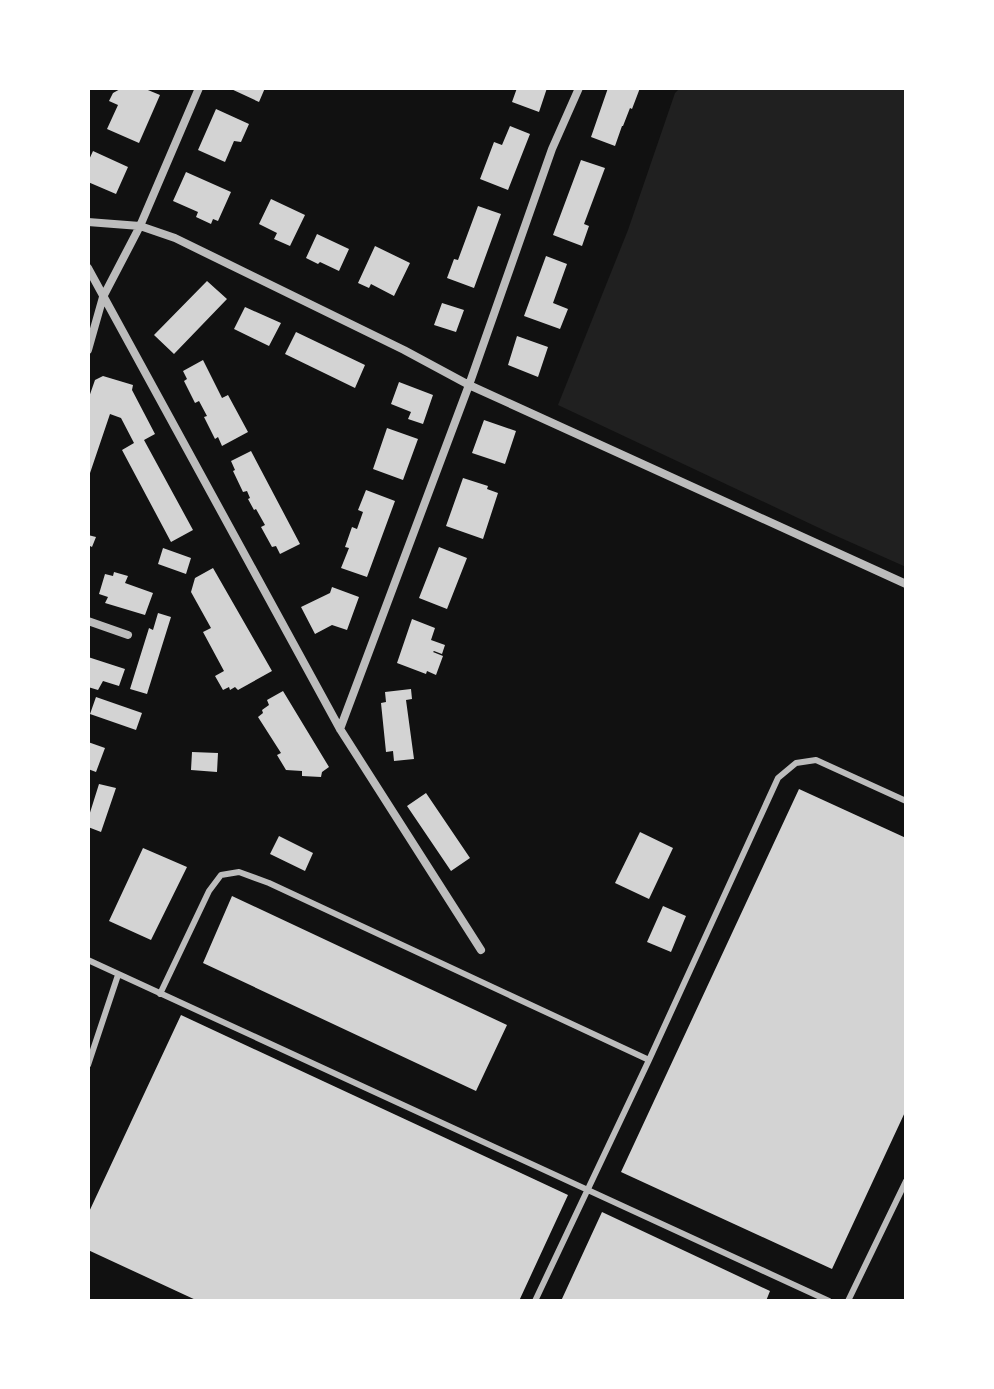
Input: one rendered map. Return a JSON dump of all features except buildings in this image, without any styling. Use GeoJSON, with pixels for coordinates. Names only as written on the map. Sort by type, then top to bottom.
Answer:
{"type":"FeatureCollection","features":[{"type":"Feature","properties":{"kind":"street"},"geometry":{"type":"LineString","coordinates":[[88,350],[103,297],[140,226],[199,88]]}},
{"type":"Feature","properties":{"kind":"street"},"geometry":{"type":"LineString","coordinates":[[340,729],[469,385],[552,149],[579,88]]}},
{"type":"Feature","properties":{"kind":"street"},"geometry":{"type":"LineString","coordinates":[[88,222],[140,226],[175,238],[469,385],[906,584]]}},
{"type":"Feature","properties":{"kind":"street"},"geometry":{"type":"LineString","coordinates":[[88,268],[340,729],[481,950]]}},
{"type":"Feature","properties":{"kind":"street"},"geometry":{"type":"LineString","coordinates":[[88,621],[128,635]]}},
{"type":"Feature","properties":{"kind":"lane"},"geometry":{"type":"LineString","coordinates":[[535,1301],[778,778],[796,763],[816,760],[906,801]]}},
{"type":"Feature","properties":{"kind":"lane"},"geometry":{"type":"LineString","coordinates":[[160,994],[209,891],[221,875],[239,872],[269,883],[649,1060]]}},
{"type":"Feature","properties":{"kind":"lane"},"geometry":{"type":"LineString","coordinates":[[88,960],[829,1301]]}},
{"type":"Feature","properties":{"kind":"lane"},"geometry":{"type":"LineString","coordinates":[[88,1065],[118,975]]}},
{"type":"Feature","properties":{"kind":"lane"},"geometry":{"type":"LineString","coordinates":[[848,1301],[906,1181]]}},
{"type":"Feature","properties":{"kind":"shaded area"},"geometry":{"type":"Polygon","coordinates":[[[680,88],[906,88],[906,567],[558,405],[628,230],[675,93],[680,88]]]}}]}
